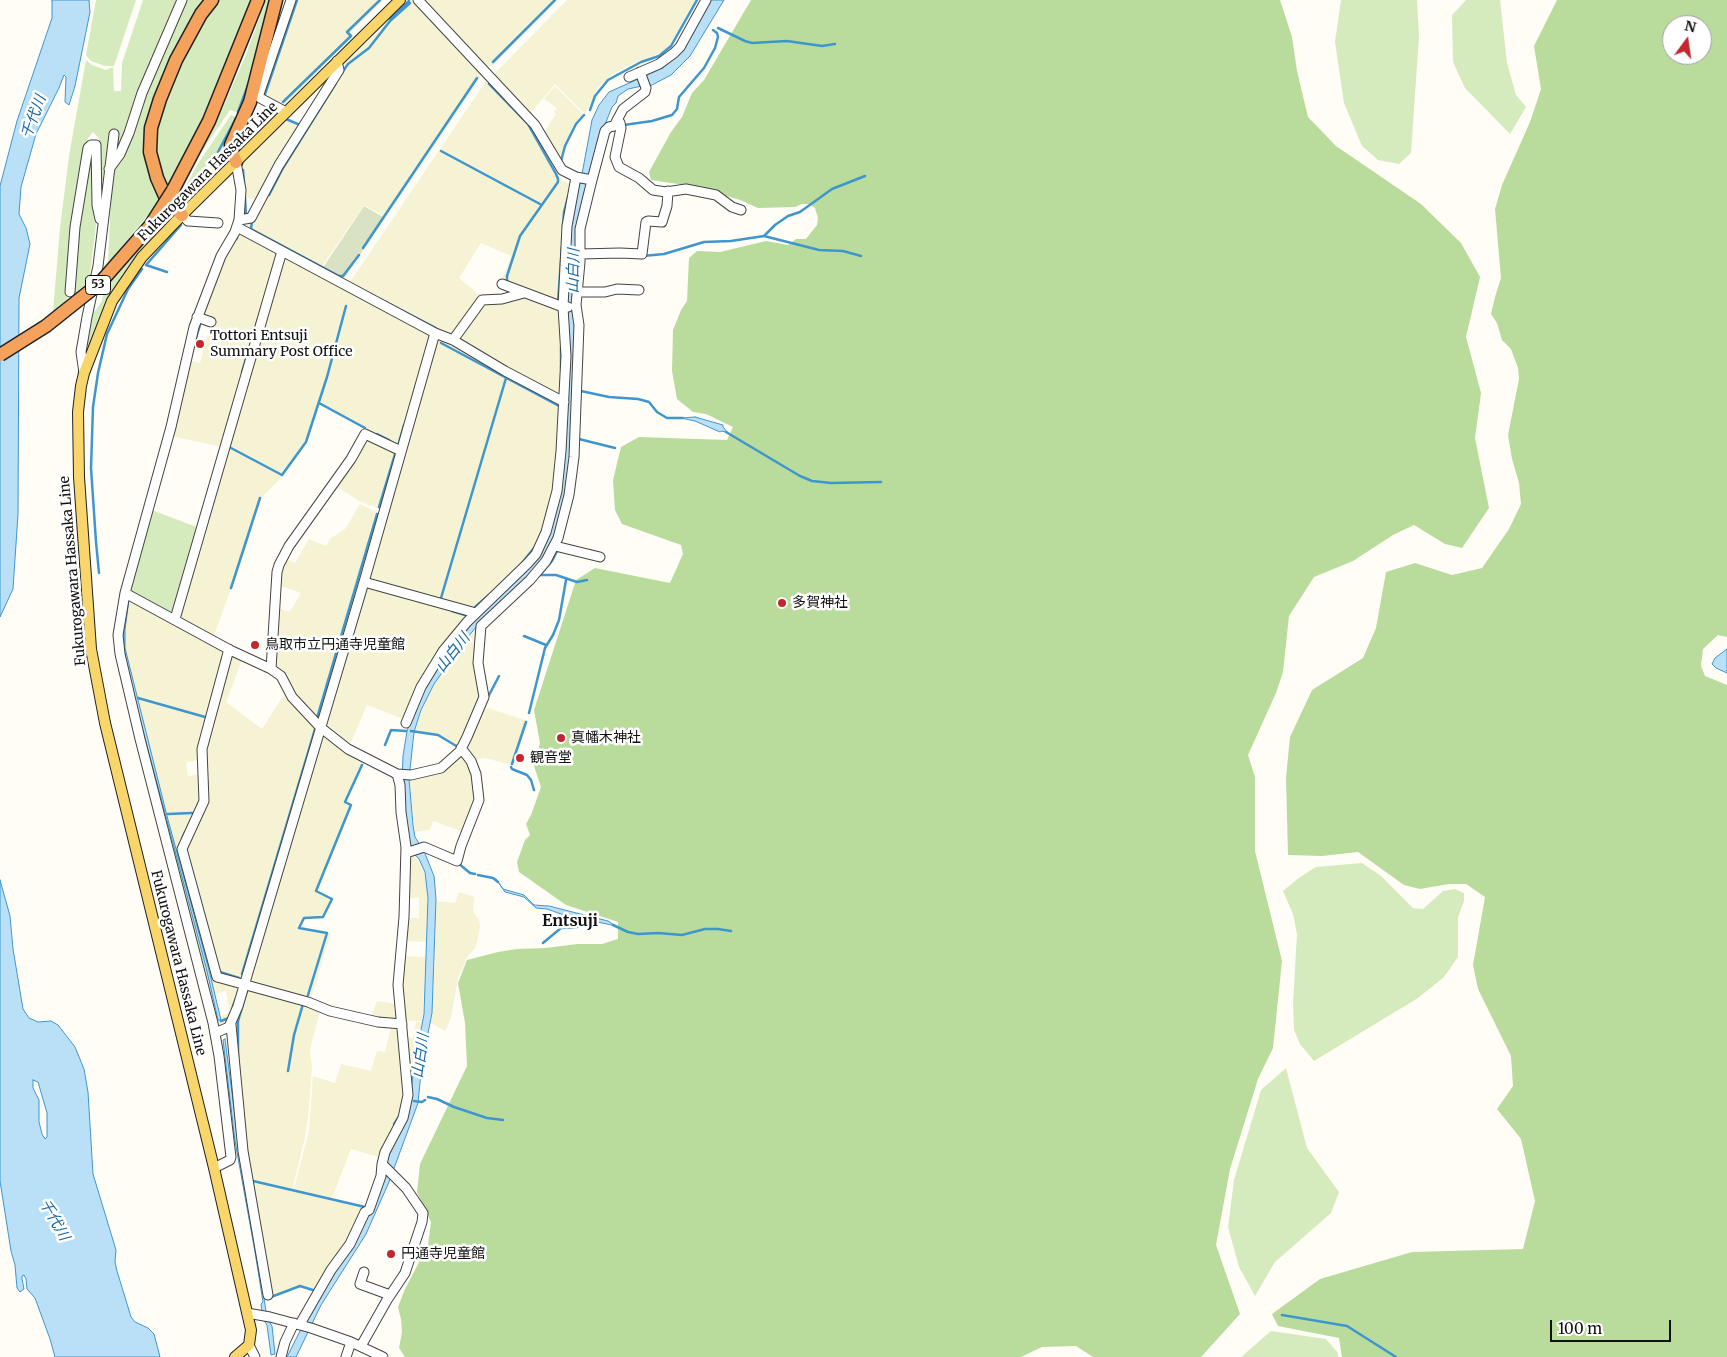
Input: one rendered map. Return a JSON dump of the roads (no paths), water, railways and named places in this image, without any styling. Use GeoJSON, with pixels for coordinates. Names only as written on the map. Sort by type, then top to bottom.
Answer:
{"type":"FeatureCollection","features":[{"type":"Feature","properties":{"kind":"highway"},"geometry":{"type":"LineString","coordinates":[[182,216],[165,196],[157,178],[150,152],[151,128],[160,99],[176,60],[212,0]]}},
{"type":"Feature","properties":{"kind":"highway","name":"53"},"geometry":{"type":"LineString","coordinates":[[0,355],[46,326],[100,283],[150,226],[173,190],[209,121],[258,0]]}},
{"type":"Feature","properties":{"kind":"highway"},"geometry":{"type":"LineString","coordinates":[[236,162],[231,145],[250,102],[276,0]]}},
{"type":"Feature","properties":{"kind":"main road","name":"Fukurogawara Hassaka Line"},"geometry":{"type":"LineString","coordinates":[[247,1347],[251,1330],[214,1168],[105,723],[91,649],[79,477],[78,412],[84,373],[112,301],[142,257],[400,0]]}},
{"type":"Feature","properties":{"kind":"main road"},"geometry":{"type":"LineString","coordinates":[[235,1357],[247,1347]]}},
{"type":"Feature","properties":{"kind":"street"},"geometry":{"type":"LineString","coordinates":[[109,170],[120,154],[142,93],[182,0]]}},
{"type":"Feature","properties":{"kind":"street"},"geometry":{"type":"LineString","coordinates":[[286,112],[260,98],[260,94],[291,0]]}},
{"type":"Feature","properties":{"kind":"street"},"geometry":{"type":"LineString","coordinates":[[418,0],[535,125],[562,170],[576,177],[592,180]]}},
{"type":"Feature","properties":{"kind":"street"},"geometry":{"type":"LineString","coordinates":[[630,76],[659,64],[674,54],[706,0]]}},
{"type":"Feature","properties":{"kind":"street"},"geometry":{"type":"LineString","coordinates":[[238,224],[251,218],[279,165],[339,70],[337,61]]}},
{"type":"Feature","properties":{"kind":"street"},"geometry":{"type":"LineString","coordinates":[[125,593],[229,649],[272,669],[281,676],[292,697],[320,727],[348,749],[398,774],[411,774],[441,768],[461,748],[484,697],[478,663],[481,626],[530,580],[546,561],[555,546],[569,495],[574,457],[579,325],[576,306],[580,229],[605,131],[609,127],[614,126],[623,109],[645,92],[646,88],[640,72]]}},
{"type":"Feature","properties":{"kind":"street"},"geometry":{"type":"LineString","coordinates":[[617,120],[621,128],[615,157],[619,167],[639,178],[653,190],[686,189],[716,196],[732,207],[741,210]]}},
{"type":"Feature","properties":{"kind":"street"},"geometry":{"type":"LineString","coordinates":[[84,373],[81,352],[98,266],[114,134]]}},
{"type":"Feature","properties":{"kind":"street"},"geometry":{"type":"LineString","coordinates":[[70,292],[75,227],[88,148],[91,145],[96,145],[97,204],[102,227]]}},
{"type":"Feature","properties":{"kind":"street"},"geometry":{"type":"LineString","coordinates":[[214,1168],[230,1160],[231,1157],[215,1033],[140,739],[120,654],[118,635],[125,593],[171,427],[197,317],[221,256],[238,224],[240,190],[236,162]]}},
{"type":"Feature","properties":{"kind":"street"},"geometry":{"type":"LineString","coordinates":[[406,723],[412,706],[433,665],[455,635],[536,554],[546,532],[557,491],[566,356],[563,308],[567,226],[576,177]]}},
{"type":"Feature","properties":{"kind":"street"},"geometry":{"type":"LineString","coordinates":[[580,254],[642,254],[646,222],[648,220],[662,222],[667,206],[668,191]]}},
{"type":"Feature","properties":{"kind":"street"},"geometry":{"type":"LineString","coordinates":[[182,216],[188,221],[218,223]]}},
{"type":"Feature","properties":{"kind":"street"},"geometry":{"type":"LineString","coordinates":[[238,224],[282,251],[436,333],[453,340],[505,371],[564,402]]}},
{"type":"Feature","properties":{"kind":"street"},"geometry":{"type":"LineString","coordinates":[[175,619],[282,251]]}},
{"type":"Feature","properties":{"kind":"street"},"geometry":{"type":"LineString","coordinates":[[502,284],[563,308],[576,306]]}},
{"type":"Feature","properties":{"kind":"street"},"geometry":{"type":"LineString","coordinates":[[577,292],[605,292],[617,289],[639,290]]}},
{"type":"Feature","properties":{"kind":"street"},"geometry":{"type":"LineString","coordinates":[[453,340],[482,300],[502,299],[524,293]]}},
{"type":"Feature","properties":{"kind":"street"},"geometry":{"type":"LineString","coordinates":[[197,317],[211,322]]}},
{"type":"Feature","properties":{"kind":"street"},"geometry":{"type":"LineString","coordinates":[[268,1295],[244,1151],[231,1025],[364,582],[436,333]]}},
{"type":"Feature","properties":{"kind":"street"},"geometry":{"type":"LineString","coordinates":[[272,669],[277,572],[289,546],[351,458],[365,434],[401,451]]}},
{"type":"Feature","properties":{"kind":"street"},"geometry":{"type":"LineString","coordinates":[[555,546],[600,557]]}},
{"type":"Feature","properties":{"kind":"street"},"geometry":{"type":"LineString","coordinates":[[364,582],[476,613]]}},
{"type":"Feature","properties":{"kind":"street"},"geometry":{"type":"LineString","coordinates":[[229,649],[202,749],[204,801],[182,849],[217,976],[340,1013],[378,1022],[402,1024]]}},
{"type":"Feature","properties":{"kind":"street"},"geometry":{"type":"LineString","coordinates":[[406,853],[424,847],[458,861],[461,846],[479,800],[474,767],[461,748]]}},
{"type":"Feature","properties":{"kind":"street"},"geometry":{"type":"LineString","coordinates":[[282,1357],[285,1342],[302,1325],[331,1270],[350,1244],[365,1212],[369,1210],[382,1176],[385,1152],[403,1118],[407,1104],[407,1081],[398,985],[404,917],[406,853],[398,774]]}},
{"type":"Feature","properties":{"kind":"street"},"geometry":{"type":"LineString","coordinates":[[215,1033],[227,1029],[231,1025]]}},
{"type":"Feature","properties":{"kind":"street"},"geometry":{"type":"LineString","coordinates":[[361,1346],[390,1294],[405,1273],[422,1222],[423,1213],[406,1188],[383,1165]]}},
{"type":"Feature","properties":{"kind":"street"},"geometry":{"type":"LineString","coordinates":[[364,1272],[360,1284],[390,1294]]}},
{"type":"Feature","properties":{"kind":"street"},"geometry":{"type":"LineString","coordinates":[[247,1313],[270,1316],[302,1325],[351,1342],[383,1357]]}},
{"type":"Feature","properties":{"kind":"street"},"geometry":{"type":"LineString","coordinates":[[346,1357],[351,1342]]}},
{"type":"Feature","properties":{"kind":"street"},"geometry":{"type":"LineString","coordinates":[[247,1347],[255,1357]]}},
{"type":"Feature","properties":{"kind":"water","name":"千代川"},"geometry":{"type":"Polygon","coordinates":[[[52,0],[89,0],[90,12],[75,86],[69,105],[65,102],[66,77],[64,75],[36,134],[21,187],[19,214],[26,228],[30,244],[19,298],[18,514],[13,589],[0,617],[0,186],[17,121],[52,18],[52,0]]]}},
{"type":"Feature","properties":{"kind":"water","name":"山白川"},"geometry":{"type":"Polygon","coordinates":[[[711,0],[724,0],[690,56],[671,75],[650,86],[628,89],[618,96],[602,132],[577,245],[570,459],[561,517],[549,550],[530,577],[486,615],[463,643],[434,684],[421,710],[414,732],[409,779],[413,825],[415,837],[424,851],[434,876],[436,899],[432,1013],[422,1063],[418,1103],[389,1182],[366,1234],[321,1305],[296,1357],[287,1357],[317,1297],[349,1249],[405,1118],[411,1091],[424,1014],[428,898],[425,872],[419,859],[409,848],[406,832],[402,784],[403,756],[412,715],[421,692],[436,667],[481,610],[511,585],[554,519],[572,211],[582,174],[592,120],[599,105],[609,92],[663,68],[680,53],[711,0]]]}},
{"type":"Feature","properties":{"kind":"water"},"geometry":{"type":"Polygon","coordinates":[[[695,417],[723,425],[728,433],[681,418],[695,417]]]}},
{"type":"Feature","properties":{"kind":"water"},"geometry":{"type":"Polygon","coordinates":[[[131,584],[125,630],[125,648],[221,1020],[218,1020],[206,967],[133,693],[124,649],[124,617],[131,584]]]}},
{"type":"Feature","properties":{"kind":"water"},"geometry":{"type":"Polygon","coordinates":[[[1727,649],[1727,673],[1712,664],[1715,658],[1727,649]]]}},
{"type":"Feature","properties":{"kind":"water"},"geometry":{"type":"Polygon","coordinates":[[[496,879],[503,889],[524,895],[534,905],[549,906],[608,921],[616,926],[536,908],[524,897],[505,892],[496,879]]]}},
{"type":"Feature","properties":{"kind":"water","name":"千代川"},"geometry":{"type":"Polygon","coordinates":[[[0,880],[10,916],[13,949],[23,1009],[29,1018],[38,1022],[51,1021],[58,1025],[75,1047],[84,1069],[88,1092],[93,1174],[116,1250],[115,1262],[117,1271],[131,1317],[135,1322],[148,1328],[154,1334],[160,1357],[55,1357],[35,1298],[27,1289],[24,1275],[22,1279],[24,1289],[20,1292],[17,1288],[15,1265],[0,1181],[0,880]],[[33,1080],[33,1088],[39,1100],[39,1122],[45,1139],[47,1137],[47,1113],[38,1082],[33,1080]]]}},
{"type":"Feature","properties":{"kind":"water"},"geometry":{"type":"Polygon","coordinates":[[[225,1039],[242,1170],[254,1231],[267,1318],[272,1326],[275,1354],[271,1355],[267,1325],[263,1319],[261,1304],[263,1302],[235,1141],[223,1040],[225,1039]]]}},
{"type":"Feature","properties":{"kind":"waterway"},"geometry":{"type":"LineString","coordinates":[[265,94],[297,0]]}},
{"type":"Feature","properties":{"kind":"waterway"},"geometry":{"type":"LineString","coordinates":[[283,102],[351,36],[347,32],[380,0]]}},
{"type":"Feature","properties":{"kind":"waterway"},"geometry":{"type":"LineString","coordinates":[[493,62],[555,0]]}},
{"type":"Feature","properties":{"kind":"waterway"},"geometry":{"type":"LineString","coordinates":[[590,110],[595,96],[608,80],[641,62],[659,56],[671,46],[697,0]]}},
{"type":"Feature","properties":{"kind":"waterway"},"geometry":{"type":"LineString","coordinates":[[390,19],[409,1]]}},
{"type":"Feature","properties":{"kind":"waterway"},"geometry":{"type":"LineString","coordinates":[[341,74],[348,64],[369,48],[390,21],[410,3]]}},
{"type":"Feature","properties":{"kind":"waterway"},"geometry":{"type":"LineString","coordinates":[[718,28],[752,43],[787,41],[822,46],[835,44]]}},
{"type":"Feature","properties":{"kind":"waterway"},"geometry":{"type":"LineString","coordinates":[[624,125],[652,121],[672,115],[677,109],[679,97],[704,68],[715,48],[718,37],[717,33],[713,30]]}},
{"type":"Feature","properties":{"kind":"waterway"},"geometry":{"type":"LineString","coordinates":[[363,248],[477,78]]}},
{"type":"Feature","properties":{"kind":"waterway"},"geometry":{"type":"LineString","coordinates":[[269,195],[283,168],[336,83]]}},
{"type":"Feature","properties":{"kind":"waterway"},"geometry":{"type":"LineString","coordinates":[[489,84],[528,124],[558,179],[558,182],[520,236],[507,276],[509,283]]}},
{"type":"Feature","properties":{"kind":"waterway"},"geometry":{"type":"LineString","coordinates":[[238,112],[248,85]]}},
{"type":"Feature","properties":{"kind":"waterway"},"geometry":{"type":"LineString","coordinates":[[561,161],[565,146],[576,124],[584,115]]}},
{"type":"Feature","properties":{"kind":"waterway"},"geometry":{"type":"LineString","coordinates":[[218,152],[236,118]]}},
{"type":"Feature","properties":{"kind":"waterway"},"geometry":{"type":"LineString","coordinates":[[286,119],[300,125]]}},
{"type":"Feature","properties":{"kind":"waterway"},"geometry":{"type":"LineString","coordinates":[[441,151],[540,204]]}},
{"type":"Feature","properties":{"kind":"waterway"},"geometry":{"type":"LineString","coordinates":[[243,170],[244,182]]}},
{"type":"Feature","properties":{"kind":"waterway"},"geometry":{"type":"LineString","coordinates":[[764,236],[788,216],[800,212],[832,189],[865,176]]}},
{"type":"Feature","properties":{"kind":"waterway"},"geometry":{"type":"LineString","coordinates":[[563,226],[568,197]]}},
{"type":"Feature","properties":{"kind":"waterway"},"geometry":{"type":"LineString","coordinates":[[245,198],[246,216]]}},
{"type":"Feature","properties":{"kind":"waterway"},"geometry":{"type":"LineString","coordinates":[[252,221],[251,229],[339,276],[343,276],[359,255]]}},
{"type":"Feature","properties":{"kind":"waterway"},"geometry":{"type":"LineString","coordinates":[[167,272],[146,265],[181,225]]}},
{"type":"Feature","properties":{"kind":"waterway"},"geometry":{"type":"LineString","coordinates":[[643,256],[664,254],[704,242],[731,241],[764,236],[819,250],[843,251],[861,256]]}},
{"type":"Feature","properties":{"kind":"waterway","name":"山白川"},"geometry":{"type":"LineString","coordinates":[[558,302],[562,246]]}},
{"type":"Feature","properties":{"kind":"waterway"},"geometry":{"type":"LineString","coordinates":[[99,573],[91,468],[93,407],[107,334],[128,289],[142,269]]}},
{"type":"Feature","properties":{"kind":"waterway"},"geometry":{"type":"LineString","coordinates":[[378,298],[436,328]]}},
{"type":"Feature","properties":{"kind":"waterway"},"geometry":{"type":"LineString","coordinates":[[231,448],[282,475],[306,442],[327,377],[346,306]]}},
{"type":"Feature","properties":{"kind":"waterway"},"geometry":{"type":"LineString","coordinates":[[242,372],[258,319]]}},
{"type":"Feature","properties":{"kind":"waterway"},"geometry":{"type":"LineString","coordinates":[[196,338],[200,325]]}},
{"type":"Feature","properties":{"kind":"waterway"},"geometry":{"type":"LineString","coordinates":[[441,343],[559,406]]}},
{"type":"Feature","properties":{"kind":"waterway"},"geometry":{"type":"LineString","coordinates":[[561,347],[561,369]]}},
{"type":"Feature","properties":{"kind":"waterway"},"geometry":{"type":"LineString","coordinates":[[441,598],[506,378]]}},
{"type":"Feature","properties":{"kind":"waterway"},"geometry":{"type":"LineString","coordinates":[[581,391],[609,397],[638,399],[649,402],[657,412],[667,418],[683,418]]}},
{"type":"Feature","properties":{"kind":"waterway"},"geometry":{"type":"LineString","coordinates":[[319,403],[365,428]]}},
{"type":"Feature","properties":{"kind":"waterway"},"geometry":{"type":"LineString","coordinates":[[398,446],[404,425]]}},
{"type":"Feature","properties":{"kind":"waterway"},"geometry":{"type":"LineString","coordinates":[[726,432],[800,476],[812,481],[831,483],[881,482]]}},
{"type":"Feature","properties":{"kind":"waterway"},"geometry":{"type":"LineString","coordinates":[[377,434],[389,440]]}},
{"type":"Feature","properties":{"kind":"waterway"},"geometry":{"type":"LineString","coordinates":[[579,439],[615,448]]}},
{"type":"Feature","properties":{"kind":"waterway"},"geometry":{"type":"LineString","coordinates":[[379,507],[395,454]]}},
{"type":"Feature","properties":{"kind":"waterway"},"geometry":{"type":"LineString","coordinates":[[231,588],[260,498]]}},
{"type":"Feature","properties":{"kind":"waterway"},"geometry":{"type":"LineString","coordinates":[[317,718],[377,514]]}},
{"type":"Feature","properties":{"kind":"waterway"},"geometry":{"type":"LineString","coordinates":[[522,563],[534,548]]}},
{"type":"Feature","properties":{"kind":"waterway"},"geometry":{"type":"LineString","coordinates":[[557,551],[552,561],[540,575],[556,575],[577,582],[587,580]]}},
{"type":"Feature","properties":{"kind":"waterway"},"geometry":{"type":"LineString","coordinates":[[529,713],[545,648],[559,620],[566,580]]}},
{"type":"Feature","properties":{"kind":"waterway"},"geometry":{"type":"LineString","coordinates":[[347,653],[366,589]]}},
{"type":"Feature","properties":{"kind":"waterway"},"geometry":{"type":"LineString","coordinates":[[475,607],[489,595]]}},
{"type":"Feature","properties":{"kind":"waterway"},"geometry":{"type":"LineString","coordinates":[[452,611],[465,615]]}},
{"type":"Feature","properties":{"kind":"waterway"},"geometry":{"type":"LineString","coordinates":[[524,636],[546,645]]}},
{"type":"Feature","properties":{"kind":"waterway"},"geometry":{"type":"LineString","coordinates":[[487,699],[499,676]]}},
{"type":"Feature","properties":{"kind":"waterway"},"geometry":{"type":"LineString","coordinates":[[138,698],[205,717]]}},
{"type":"Feature","properties":{"kind":"waterway"},"geometry":{"type":"LineString","coordinates":[[512,764],[526,722]]}},
{"type":"Feature","properties":{"kind":"waterway"},"geometry":{"type":"LineString","coordinates":[[242,974],[315,729]]}},
{"type":"Feature","properties":{"kind":"waterway"},"geometry":{"type":"LineString","coordinates":[[385,745],[391,730],[406,731]]}},
{"type":"Feature","properties":{"kind":"waterway"},"geometry":{"type":"LineString","coordinates":[[411,731],[438,735],[458,747]]}},
{"type":"Feature","properties":{"kind":"waterway"},"geometry":{"type":"LineString","coordinates":[[308,995],[327,933],[299,928],[304,918],[323,917],[332,899],[316,891],[351,805],[345,802],[362,765]]}},
{"type":"Feature","properties":{"kind":"waterway"},"geometry":{"type":"LineString","coordinates":[[511,767],[527,775],[531,780],[534,790]]}},
{"type":"Feature","properties":{"kind":"waterway"},"geometry":{"type":"LineString","coordinates":[[168,814],[192,813]]}},
{"type":"Feature","properties":{"kind":"waterway"},"geometry":{"type":"LineString","coordinates":[[182,839],[185,832]]}},
{"type":"Feature","properties":{"kind":"waterway"},"geometry":{"type":"LineString","coordinates":[[458,863],[470,873],[475,874]]}},
{"type":"Feature","properties":{"kind":"waterway"},"geometry":{"type":"LineString","coordinates":[[478,875],[493,878],[498,882]]}},
{"type":"Feature","properties":{"kind":"waterway"},"geometry":{"type":"LineString","coordinates":[[573,928],[574,918]]}},
{"type":"Feature","properties":{"kind":"waterway"},"geometry":{"type":"LineString","coordinates":[[543,943],[561,928],[577,927],[592,919]]}},
{"type":"Feature","properties":{"kind":"waterway"},"geometry":{"type":"LineString","coordinates":[[613,925],[628,932],[638,934],[682,935],[705,929],[731,931]]}},
{"type":"Feature","properties":{"kind":"waterway"},"geometry":{"type":"LineString","coordinates":[[220,972],[239,978]]}},
{"type":"Feature","properties":{"kind":"waterway"},"geometry":{"type":"LineString","coordinates":[[238,1058],[238,1021],[247,991]]}},
{"type":"Feature","properties":{"kind":"waterway"},"geometry":{"type":"LineString","coordinates":[[395,993],[397,1015]]}},
{"type":"Feature","properties":{"kind":"waterway"},"geometry":{"type":"LineString","coordinates":[[233,1006],[236,998]]}},
{"type":"Feature","properties":{"kind":"waterway"},"geometry":{"type":"LineString","coordinates":[[288,1071],[294,1035],[303,1004]]}},
{"type":"Feature","properties":{"kind":"waterway"},"geometry":{"type":"LineString","coordinates":[[221,1021],[229,1018],[230,1015]]}},
{"type":"Feature","properties":{"kind":"waterway"},"geometry":{"type":"LineString","coordinates":[[428,1097],[487,1118],[503,1120]]}},
{"type":"Feature","properties":{"kind":"waterway"},"geometry":{"type":"LineString","coordinates":[[414,1101],[422,1102],[425,1100]]}},
{"type":"Feature","properties":{"kind":"waterway"},"geometry":{"type":"LineString","coordinates":[[394,1124],[400,1115]]}},
{"type":"Feature","properties":{"kind":"waterway"},"geometry":{"type":"LineString","coordinates":[[253,1181],[365,1207]]}},
{"type":"Feature","properties":{"kind":"waterway"},"geometry":{"type":"LineString","coordinates":[[271,1297],[300,1286],[316,1291]]}},
{"type":"Feature","properties":{"kind":"waterway"},"geometry":{"type":"LineString","coordinates":[[1282,1315],[1347,1326],[1396,1357]]}},
{"type":"Feature","properties":{"kind":"place","name":"Tottori Entsuji Summary Post Office"},"geometry":{"type":"Point","coordinates":[200,344]}},
{"type":"Feature","properties":{"kind":"place","name":"多賀神社"},"geometry":{"type":"Point","coordinates":[782,603]}},
{"type":"Feature","properties":{"kind":"place","name":"鳥取市立円通寺児童館"},"geometry":{"type":"Point","coordinates":[255,645]}},
{"type":"Feature","properties":{"kind":"place","name":"真幡木神社"},"geometry":{"type":"Point","coordinates":[561,738]}},
{"type":"Feature","properties":{"kind":"place","name":"観音堂"},"geometry":{"type":"Point","coordinates":[520,758]}},
{"type":"Feature","properties":{"kind":"place","name":"円通寺児童館"},"geometry":{"type":"Point","coordinates":[391,1254]}},
{"type":"Feature","properties":{"kind":"district","name":"Entsuji"},"geometry":{"type":"Point","coordinates":[570,921]}}]}
